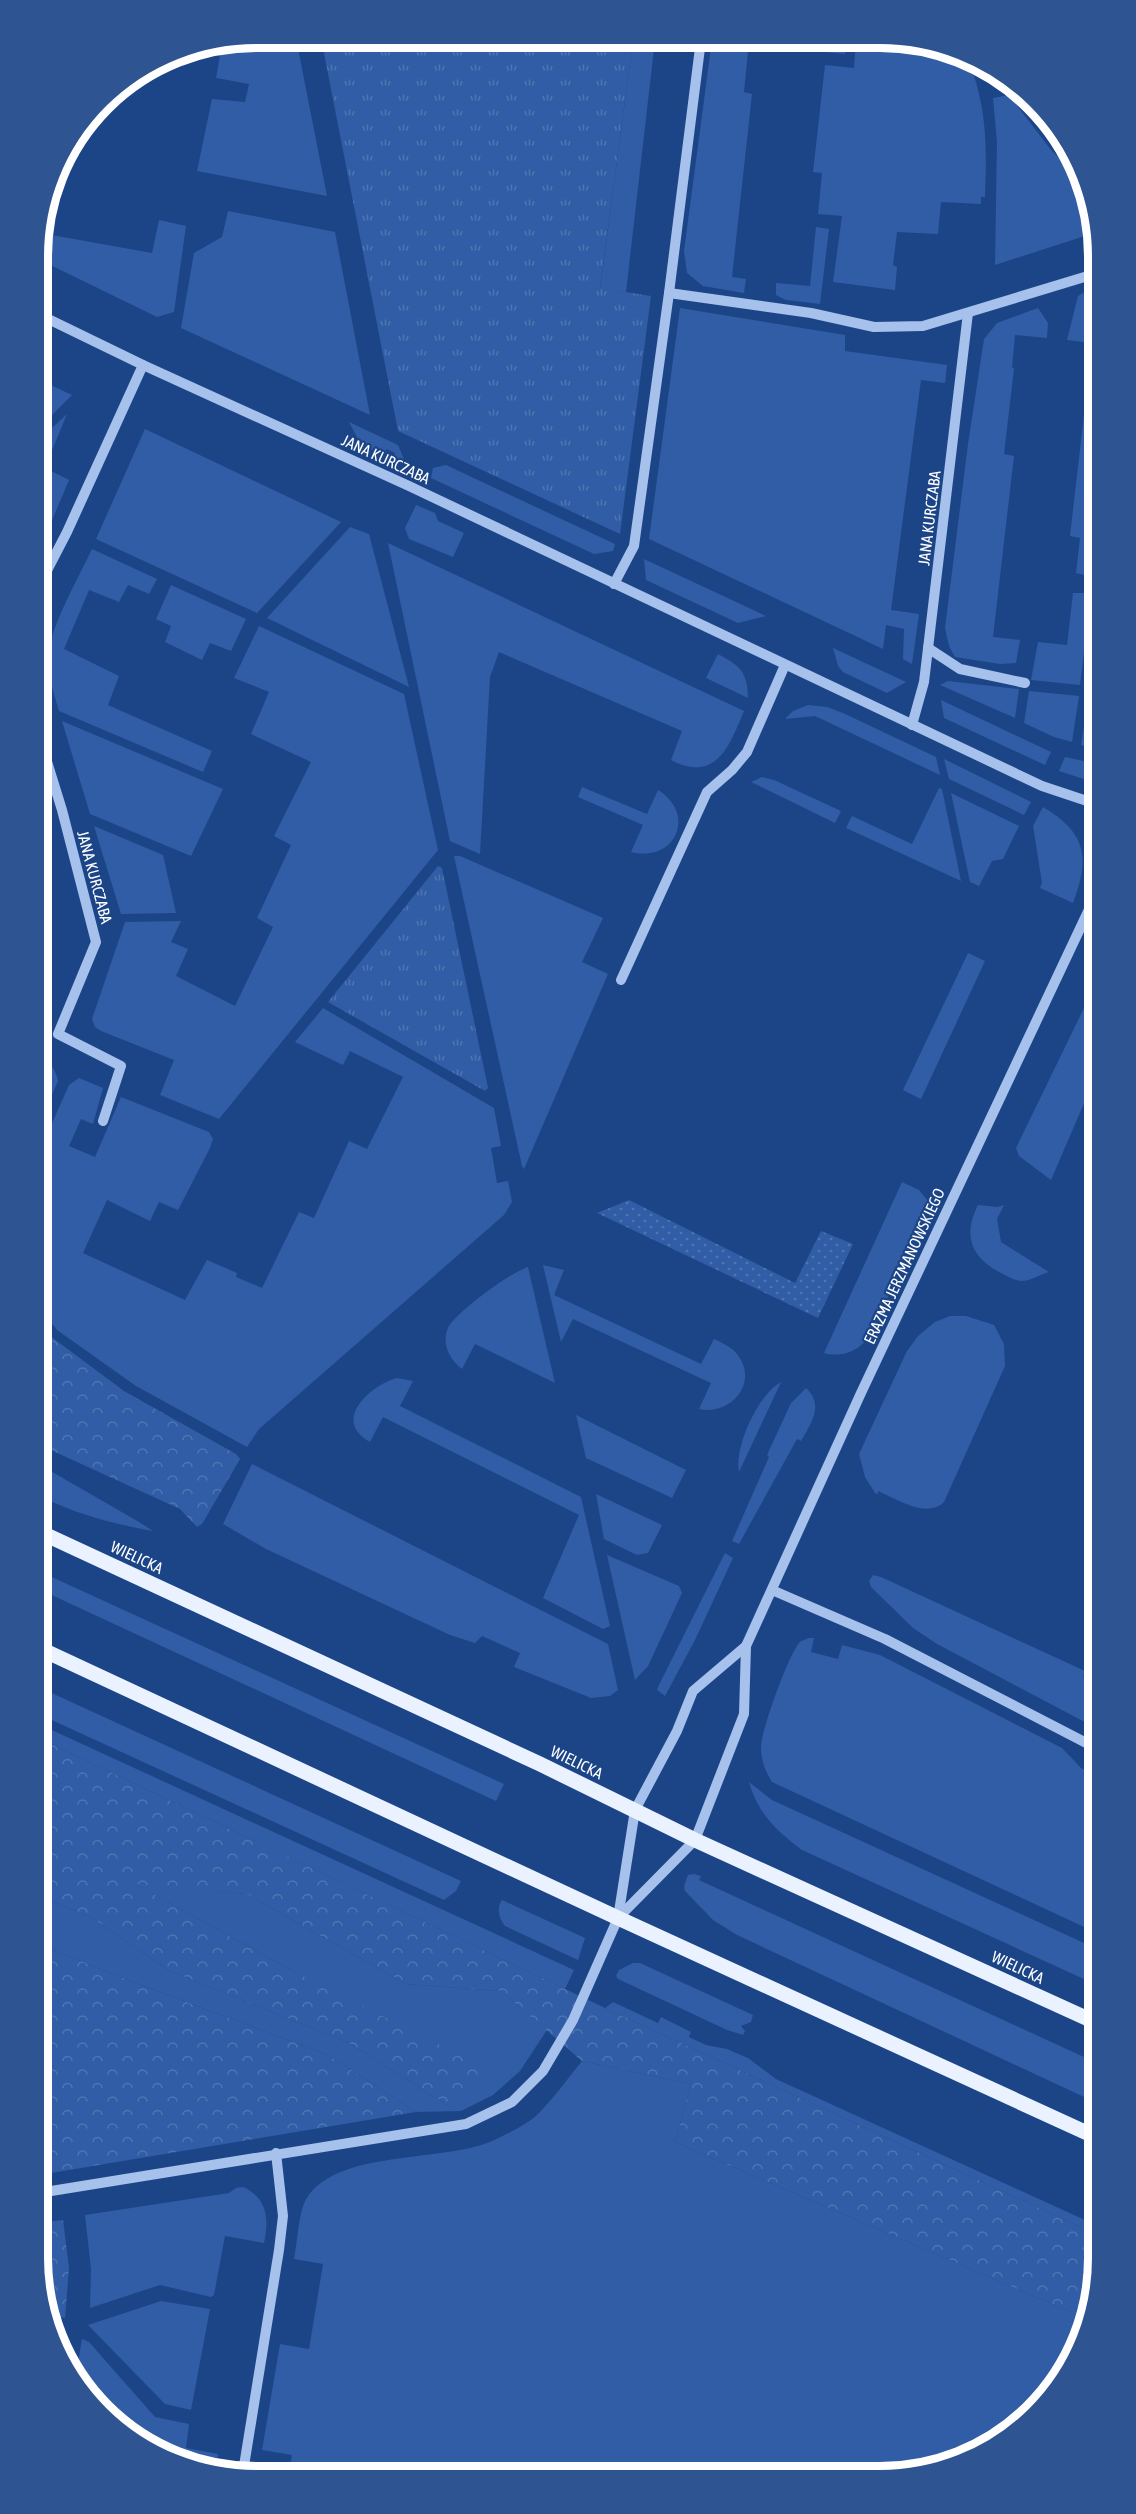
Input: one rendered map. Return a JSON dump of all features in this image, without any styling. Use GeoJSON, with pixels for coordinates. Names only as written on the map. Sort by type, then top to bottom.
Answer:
{"type":"FeatureCollection","features":[{"type":"Feature","properties":{"kind":"main road","name":"WIELICKA"},"geometry":{"type":"LineString","coordinates":[[48,1536],[695,1840],[1088,2019]]}},
{"type":"Feature","properties":{"kind":"main road"},"geometry":{"type":"LineString","coordinates":[[48,1652],[618,1918],[1088,2133]]}},
{"type":"Feature","properties":{"kind":"street"},"geometry":{"type":"LineString","coordinates":[[614,585],[634,546],[700,48]]}},
{"type":"Feature","properties":{"kind":"street"},"geometry":{"type":"LineString","coordinates":[[669,293],[811,313],[874,327],[923,326],[1088,276]]}},
{"type":"Feature","properties":{"kind":"street","name":"JANA KURCZABA"},"geometry":{"type":"LineString","coordinates":[[912,725],[924,682],[968,313]]}},
{"type":"Feature","properties":{"kind":"street","name":"JANA KURCZABA"},"geometry":{"type":"LineString","coordinates":[[48,319],[143,365],[409,486],[1042,786],[1088,801]]}},
{"type":"Feature","properties":{"kind":"street"},"geometry":{"type":"LineString","coordinates":[[48,569],[72,522],[143,365]]}},
{"type":"Feature","properties":{"kind":"street"},"geometry":{"type":"LineString","coordinates":[[928,648],[960,669],[1025,683]]}},
{"type":"Feature","properties":{"kind":"street"},"geometry":{"type":"LineString","coordinates":[[621,980],[707,792],[732,770],[747,752],[785,665]]}},
{"type":"Feature","properties":{"kind":"street","name":"JANA KURCZABA"},"geometry":{"type":"LineString","coordinates":[[48,765],[62,810],[96,942],[58,1034],[121,1066],[103,1121]]}},
{"type":"Feature","properties":{"kind":"street","name":"ERAZMA JERZMANOWSKIEGO"},"geometry":{"type":"LineString","coordinates":[[618,1918],[695,1840],[744,1714],[746,1646],[861,1393],[1088,912]]}},
{"type":"Feature","properties":{"kind":"street"},"geometry":{"type":"LineString","coordinates":[[772,1590],[885,1639],[1088,1744]]}},
{"type":"Feature","properties":{"kind":"street","name":"ERAZMA JERZMANOWSKIEGO"},"geometry":{"type":"LineString","coordinates":[[618,1918],[635,1810],[677,1731],[693,1691],[746,1646]]}},
{"type":"Feature","properties":{"kind":"street"},"geometry":{"type":"LineString","coordinates":[[48,2191],[466,2124],[512,2102],[543,2071],[573,2020],[618,1918]]}},
{"type":"Feature","properties":{"kind":"street"},"geometry":{"type":"LineString","coordinates":[[244,2465],[283,2216],[276,2153]]}},
{"type":"Feature","properties":{"kind":"green space"},"geometry":{"type":"Polygon","coordinates":[[[256,48],[298,48],[327,196],[197,171],[212,99],[245,102],[249,84],[216,78],[221,52],[256,48]]]}},
{"type":"Feature","properties":{"kind":"green space"},"geometry":{"type":"Polygon","coordinates":[[[323,48],[632,48],[600,288],[651,296],[620,534],[398,431],[323,48]]]}},
{"type":"Feature","properties":{"kind":"green space"},"geometry":{"type":"Polygon","coordinates":[[[632,48],[654,48],[626,292],[600,289],[632,48]]]}},
{"type":"Feature","properties":{"kind":"green space"},"geometry":{"type":"Polygon","coordinates":[[[711,48],[748,48],[744,92],[752,94],[732,277],[746,279],[744,293],[703,286],[687,273],[684,251],[711,48]]]}},
{"type":"Feature","properties":{"kind":"green space"},"geometry":{"type":"Polygon","coordinates":[[[825,48],[845,48],[845,54],[825,52],[825,48]]]}},
{"type":"Feature","properties":{"kind":"green space"},"geometry":{"type":"Polygon","coordinates":[[[855,48],[894,48],[947,59],[972,69],[982,110],[986,142],[985,197],[981,197],[981,204],[941,202],[938,234],[897,232],[893,265],[897,267],[895,290],[833,282],[842,216],[818,214],[822,173],[813,172],[825,65],[854,68],[855,48]]]}},
{"type":"Feature","properties":{"kind":"green space"},"geometry":{"type":"Polygon","coordinates":[[[1009,95],[1051,150],[1067,166],[1081,202],[1086,235],[995,265],[997,142],[993,98],[1009,95]]]}},
{"type":"Feature","properties":{"kind":"green space"},"geometry":{"type":"Polygon","coordinates":[[[228,211],[335,232],[370,415],[181,328],[194,253],[222,237],[228,211]]]}},
{"type":"Feature","properties":{"kind":"green space"},"geometry":{"type":"Polygon","coordinates":[[[159,220],[186,226],[174,312],[157,317],[48,264],[49,235],[152,253],[159,220]]]}},
{"type":"Feature","properties":{"kind":"green space"},"geometry":{"type":"Polygon","coordinates":[[[816,227],[829,229],[820,304],[786,300],[776,295],[776,283],[810,286],[816,227]]]}},
{"type":"Feature","properties":{"kind":"green space"},"geometry":{"type":"Polygon","coordinates":[[[1088,290],[1088,343],[1067,340],[1078,296],[1088,290]]]}},
{"type":"Feature","properties":{"kind":"green space"},"geometry":{"type":"Polygon","coordinates":[[[680,308],[845,335],[845,351],[947,365],[945,383],[921,380],[891,610],[919,614],[912,664],[903,659],[904,629],[886,625],[883,649],[649,539],[680,308]]]}},
{"type":"Feature","properties":{"kind":"green space"},"geometry":{"type":"Polygon","coordinates":[[[1038,308],[1048,323],[1047,338],[1015,335],[1012,367],[1014,369],[1004,454],[1014,456],[993,637],[1020,640],[1016,663],[1000,664],[955,657],[949,646],[945,628],[968,444],[984,339],[997,323],[1038,308]]]}},
{"type":"Feature","properties":{"kind":"green space"},"geometry":{"type":"Polygon","coordinates":[[[1088,380],[1088,576],[1076,573],[1080,538],[1070,536],[1088,380]]]}},
{"type":"Feature","properties":{"kind":"green space"},"geometry":{"type":"Polygon","coordinates":[[[48,384],[72,395],[48,419],[48,384]]]}},
{"type":"Feature","properties":{"kind":"green space"},"geometry":{"type":"Polygon","coordinates":[[[67,414],[48,460],[48,432],[67,414]]]}},
{"type":"Feature","properties":{"kind":"green space"},"geometry":{"type":"Polygon","coordinates":[[[349,422],[398,445],[404,459],[401,464],[392,459],[395,453],[387,449],[383,455],[361,445],[349,422]]]}},
{"type":"Feature","properties":{"kind":"green space"},"geometry":{"type":"Polygon","coordinates":[[[145,429],[341,522],[257,613],[96,539],[145,429]]]}},
{"type":"Feature","properties":{"kind":"green space"},"geometry":{"type":"Polygon","coordinates":[[[446,465],[615,544],[613,551],[594,554],[431,478],[433,468],[446,465]]]}},
{"type":"Feature","properties":{"kind":"green space"},"geometry":{"type":"Polygon","coordinates":[[[48,470],[69,480],[48,530],[48,470]]]}},
{"type":"Feature","properties":{"kind":"green space"},"geometry":{"type":"Polygon","coordinates":[[[416,505],[435,513],[438,521],[464,533],[453,557],[409,539],[405,528],[416,505]]]}},
{"type":"Feature","properties":{"kind":"green space"},"geometry":{"type":"Polygon","coordinates":[[[350,527],[369,534],[409,687],[267,618],[350,527]]]}},
{"type":"Feature","properties":{"kind":"green space"},"geometry":{"type":"Polygon","coordinates":[[[388,543],[744,711],[727,748],[710,764],[699,767],[686,766],[671,760],[682,731],[499,652],[490,677],[480,854],[450,841],[388,543]]]}},
{"type":"Feature","properties":{"kind":"green space"},"geometry":{"type":"Polygon","coordinates":[[[92,549],[157,579],[149,594],[128,585],[119,602],[89,590],[64,649],[119,676],[108,705],[212,751],[203,772],[59,711],[49,670],[50,644],[59,617],[92,549]]]}},
{"type":"Feature","properties":{"kind":"green space"},"geometry":{"type":"Polygon","coordinates":[[[644,559],[766,616],[738,623],[646,580],[644,559]]]}},
{"type":"Feature","properties":{"kind":"green space"},"geometry":{"type":"Polygon","coordinates":[[[171,585],[246,619],[231,651],[210,643],[202,660],[165,642],[171,626],[156,619],[171,585]]]}},
{"type":"Feature","properties":{"kind":"green space"},"geometry":{"type":"Polygon","coordinates":[[[1073,593],[1088,593],[1088,618],[1080,685],[1031,680],[1038,642],[1067,645],[1073,593]]]}},
{"type":"Feature","properties":{"kind":"green space"},"geometry":{"type":"Polygon","coordinates":[[[259,626],[404,694],[438,850],[219,1119],[160,1095],[174,1060],[101,1031],[95,1027],[92,1019],[125,922],[181,921],[171,942],[188,949],[176,976],[235,1006],[273,927],[257,918],[291,845],[274,836],[311,762],[251,734],[269,692],[234,678],[259,626]]]}},
{"type":"Feature","properties":{"kind":"green space"},"geometry":{"type":"Polygon","coordinates":[[[833,648],[906,682],[887,693],[843,672],[838,666],[833,648]]]}},
{"type":"Feature","properties":{"kind":"green space"},"geometry":{"type":"Polygon","coordinates":[[[718,654],[741,671],[746,682],[748,698],[706,678],[718,654]]]}},
{"type":"Feature","properties":{"kind":"green space"},"geometry":{"type":"Polygon","coordinates":[[[948,681],[1019,689],[1015,718],[940,685],[948,681]]]}},
{"type":"Feature","properties":{"kind":"green space"},"geometry":{"type":"Polygon","coordinates":[[[1029,691],[1079,696],[1072,742],[1054,737],[1024,723],[1029,691]]]}},
{"type":"Feature","properties":{"kind":"green space"},"geometry":{"type":"Polygon","coordinates":[[[941,700],[1051,752],[1045,765],[944,718],[941,700]]]}},
{"type":"Feature","properties":{"kind":"green space"},"geometry":{"type":"Polygon","coordinates":[[[808,705],[827,707],[843,713],[936,757],[940,775],[815,716],[785,719],[793,711],[808,705]]]}},
{"type":"Feature","properties":{"kind":"green space"},"geometry":{"type":"Polygon","coordinates":[[[1088,706],[1088,747],[1081,745],[1088,706]]]}},
{"type":"Feature","properties":{"kind":"green space"},"geometry":{"type":"Polygon","coordinates":[[[62,721],[223,789],[191,856],[90,814],[62,721]]]}},
{"type":"Feature","properties":{"kind":"green space"},"geometry":{"type":"Polygon","coordinates":[[[1065,757],[1088,762],[1088,780],[1059,771],[1065,757]]]}},
{"type":"Feature","properties":{"kind":"green space"},"geometry":{"type":"Polygon","coordinates":[[[944,759],[1031,802],[1024,815],[949,779],[944,759]]]}},
{"type":"Feature","properties":{"kind":"green space"},"geometry":{"type":"Polygon","coordinates":[[[762,777],[774,780],[841,811],[835,823],[751,782],[762,777]]]}},
{"type":"Feature","properties":{"kind":"green space"},"geometry":{"type":"Polygon","coordinates":[[[582,787],[647,814],[658,790],[670,800],[677,811],[676,834],[670,844],[660,850],[647,853],[631,852],[643,825],[578,797],[582,787]]]}},
{"type":"Feature","properties":{"kind":"green space"},"geometry":{"type":"Polygon","coordinates":[[[939,788],[942,789],[961,881],[846,828],[852,816],[912,844],[939,788]]]}},
{"type":"Feature","properties":{"kind":"green space"},"geometry":{"type":"Polygon","coordinates":[[[951,793],[1019,826],[1003,859],[992,861],[979,886],[970,882],[951,793]]]}},
{"type":"Feature","properties":{"kind":"green space"},"geometry":{"type":"Polygon","coordinates":[[[1043,807],[1069,827],[1081,848],[1082,873],[1073,903],[1040,888],[1042,883],[1033,826],[1043,807]]]}},
{"type":"Feature","properties":{"kind":"green space"},"geometry":{"type":"Polygon","coordinates":[[[94,826],[163,855],[176,913],[121,914],[94,826]]]}},
{"type":"Feature","properties":{"kind":"green space"},"geometry":{"type":"Polygon","coordinates":[[[454,856],[460,856],[603,918],[582,962],[608,974],[524,1169],[522,1166],[454,856]]]}},
{"type":"Feature","properties":{"kind":"green space"},"geometry":{"type":"Polygon","coordinates":[[[438,866],[442,868],[488,1088],[485,1091],[328,1002],[438,866]]]}},
{"type":"Feature","properties":{"kind":"green space"},"geometry":{"type":"Polygon","coordinates":[[[968,953],[985,961],[921,1099],[903,1090],[968,953]]]}},
{"type":"Feature","properties":{"kind":"green space"},"geometry":{"type":"Polygon","coordinates":[[[323,1008],[494,1108],[501,1146],[491,1148],[497,1183],[508,1181],[512,1202],[504,1215],[259,1429],[247,1447],[136,1386],[57,1330],[48,1318],[48,1132],[69,1085],[79,1078],[103,1088],[93,1124],[81,1119],[69,1146],[95,1157],[121,1097],[209,1132],[213,1139],[210,1148],[178,1210],[159,1202],[150,1221],[107,1200],[83,1253],[185,1300],[207,1260],[237,1273],[236,1277],[262,1288],[299,1212],[314,1218],[349,1141],[367,1149],[403,1077],[350,1051],[343,1065],[295,1042],[323,1008]]]}},
{"type":"Feature","properties":{"kind":"green space"},"geometry":{"type":"Polygon","coordinates":[[[1084,1008],[1088,1010],[1088,1094],[1051,1180],[1019,1156],[1016,1148],[1084,1008]]]}},
{"type":"Feature","properties":{"kind":"green space"},"geometry":{"type":"Polygon","coordinates":[[[48,1062],[58,1081],[48,1103],[48,1062]]]}},
{"type":"Feature","properties":{"kind":"green space"},"geometry":{"type":"Polygon","coordinates":[[[902,1182],[919,1190],[931,1205],[869,1337],[855,1350],[837,1355],[824,1353],[902,1182]]]}},
{"type":"Feature","properties":{"kind":"green space"},"geometry":{"type":"Polygon","coordinates":[[[629,1200],[795,1283],[821,1231],[853,1244],[818,1318],[597,1213],[629,1200]]]}},
{"type":"Feature","properties":{"kind":"green space"},"geometry":{"type":"Polygon","coordinates":[[[978,1205],[997,1207],[1004,1205],[997,1219],[1001,1242],[1049,1272],[1019,1281],[999,1272],[981,1259],[972,1244],[970,1235],[973,1216],[978,1205]]]}},
{"type":"Feature","properties":{"kind":"green space"},"geometry":{"type":"Polygon","coordinates":[[[543,1265],[564,1270],[554,1295],[701,1364],[714,1339],[730,1347],[743,1365],[745,1376],[738,1395],[721,1407],[710,1410],[699,1409],[711,1383],[573,1319],[561,1342],[543,1265]]]}},
{"type":"Feature","properties":{"kind":"green space"},"geometry":{"type":"Polygon","coordinates":[[[528,1267],[555,1383],[475,1344],[462,1369],[454,1361],[446,1346],[448,1328],[461,1313],[484,1294],[528,1267]]]}},
{"type":"Feature","properties":{"kind":"green space"},"geometry":{"type":"Polygon","coordinates":[[[950,1316],[966,1316],[994,1325],[1004,1344],[1005,1366],[944,1502],[929,1509],[920,1508],[878,1491],[878,1494],[875,1493],[865,1477],[859,1454],[907,1351],[918,1336],[935,1322],[950,1316]]]}},
{"type":"Feature","properties":{"kind":"green space"},"geometry":{"type":"Polygon","coordinates":[[[48,1334],[124,1391],[236,1454],[240,1459],[202,1524],[197,1527],[180,1509],[48,1449],[48,1334]]]}},
{"type":"Feature","properties":{"kind":"green space"},"geometry":{"type":"Polygon","coordinates":[[[397,1378],[413,1381],[400,1406],[581,1497],[610,1626],[603,1629],[543,1598],[579,1515],[383,1417],[370,1442],[359,1434],[354,1424],[354,1414],[359,1405],[376,1388],[397,1378]]]}},
{"type":"Feature","properties":{"kind":"green space"},"geometry":{"type":"Polygon","coordinates":[[[781,1382],[739,1472],[740,1449],[756,1409],[772,1389],[781,1382]]]}},
{"type":"Feature","properties":{"kind":"green space"},"geometry":{"type":"Polygon","coordinates":[[[806,1388],[811,1394],[815,1407],[809,1427],[801,1441],[797,1439],[739,1544],[732,1541],[791,1403],[806,1388]]]}},
{"type":"Feature","properties":{"kind":"green space"},"geometry":{"type":"Polygon","coordinates":[[[576,1415],[686,1470],[672,1498],[586,1458],[576,1415]]]}},
{"type":"Feature","properties":{"kind":"green space"},"geometry":{"type":"Polygon","coordinates":[[[252,1464],[608,1644],[618,1690],[610,1696],[591,1698],[514,1667],[520,1653],[482,1636],[475,1643],[450,1635],[266,1549],[223,1524],[252,1464]]]}},
{"type":"Feature","properties":{"kind":"green space"},"geometry":{"type":"Polygon","coordinates":[[[48,1469],[153,1531],[96,1518],[48,1500],[48,1469]]]}},
{"type":"Feature","properties":{"kind":"green space"},"geometry":{"type":"Polygon","coordinates":[[[596,1494],[662,1525],[648,1553],[637,1555],[604,1539],[596,1494]]]}},
{"type":"Feature","properties":{"kind":"green space"},"geometry":{"type":"Polygon","coordinates":[[[725,1553],[733,1558],[695,1640],[665,1696],[657,1690],[658,1687],[725,1553]]]}},
{"type":"Feature","properties":{"kind":"green space"},"geometry":{"type":"Polygon","coordinates":[[[607,1555],[679,1586],[682,1593],[648,1666],[635,1680],[607,1555]]]}},
{"type":"Feature","properties":{"kind":"green space"},"geometry":{"type":"Polygon","coordinates":[[[48,1575],[504,1784],[496,1801],[48,1593],[48,1575]]]}},
{"type":"Feature","properties":{"kind":"green space"},"geometry":{"type":"Polygon","coordinates":[[[873,1575],[881,1577],[1085,1671],[1083,1677],[1088,1679],[1088,1724],[937,1644],[913,1628],[871,1587],[869,1581],[873,1575]]]}},
{"type":"Feature","properties":{"kind":"green space"},"geometry":{"type":"Polygon","coordinates":[[[814,1638],[811,1652],[838,1659],[842,1645],[880,1655],[1062,1748],[1081,1768],[1088,1772],[1088,1929],[772,1782],[765,1770],[761,1747],[762,1738],[783,1676],[800,1642],[814,1638]]]}},
{"type":"Feature","properties":{"kind":"green space"},"geometry":{"type":"Polygon","coordinates":[[[48,1691],[461,1881],[456,1891],[444,1900],[48,1718],[48,1691]]]}},
{"type":"Feature","properties":{"kind":"green space"},"geometry":{"type":"Polygon","coordinates":[[[48,1728],[574,1970],[565,1989],[48,1742],[48,1728]]]}},
{"type":"Feature","properties":{"kind":"green space"},"geometry":{"type":"Polygon","coordinates":[[[48,1742],[605,2008],[1088,2230],[1088,2272],[1080,2315],[675,2142],[691,2084],[582,2061],[501,1991],[406,1984],[247,1894],[135,1884],[293,1971],[492,2071],[450,2107],[349,2043],[168,1970],[91,1917],[48,1900],[48,1742]]]}},
{"type":"Feature","properties":{"kind":"green space"},"geometry":{"type":"Polygon","coordinates":[[[749,1782],[772,1800],[1088,1945],[1088,1981],[802,1850],[784,1836],[763,1813],[749,1782]]]}},
{"type":"Feature","properties":{"kind":"green space"},"geometry":{"type":"Polygon","coordinates":[[[688,1875],[701,1876],[699,1880],[1088,2059],[1088,2099],[737,1935],[713,1920],[685,1891],[684,1886],[688,1875]]]}},
{"type":"Feature","properties":{"kind":"green space"},"geometry":{"type":"Polygon","coordinates":[[[133,1883],[247,1894],[406,1984],[501,1991],[547,2030],[520,2071],[493,2095],[461,2111],[416,2112],[328,2055],[48,1948],[48,1900],[91,1917],[168,1970],[349,2043],[450,2107],[293,1971],[133,1883]]]}},
{"type":"Feature","properties":{"kind":"green space"},"geometry":{"type":"Polygon","coordinates":[[[502,1900],[585,1938],[578,1960],[505,1926],[499,1913],[502,1900]]]}},
{"type":"Feature","properties":{"kind":"green space"},"geometry":{"type":"Polygon","coordinates":[[[48,1948],[328,2055],[416,2112],[48,2173],[48,1948]]]}},
{"type":"Feature","properties":{"kind":"green space"},"geometry":{"type":"Polygon","coordinates":[[[633,1963],[640,1963],[753,2015],[751,2022],[741,2026],[745,2031],[743,2035],[727,2030],[618,1979],[616,1976],[619,1970],[633,1963]]]}},
{"type":"Feature","properties":{"kind":"green space"},"geometry":{"type":"Polygon","coordinates":[[[613,2002],[658,2023],[661,2017],[691,2032],[689,2037],[706,2045],[727,2049],[748,2058],[776,2079],[1088,2221],[1088,2230],[605,2008],[613,2002]]]}},
{"type":"Feature","properties":{"kind":"green space"},"geometry":{"type":"Polygon","coordinates":[[[582,2061],[691,2084],[675,2142],[1080,2315],[1072,2338],[1045,2385],[1017,2414],[996,2431],[960,2450],[934,2459],[907,2464],[880,2466],[290,2466],[292,2455],[262,2450],[280,2344],[309,2349],[323,2264],[294,2259],[302,2209],[314,2189],[333,2175],[358,2166],[444,2153],[492,2141],[534,2118],[582,2061]]]}},
{"type":"Feature","properties":{"kind":"green space"},"geometry":{"type":"Polygon","coordinates":[[[243,2187],[258,2197],[265,2210],[264,2243],[225,2236],[214,2295],[211,2297],[160,2285],[90,2308],[91,2269],[85,2215],[229,2193],[236,2188],[243,2187]]]}},
{"type":"Feature","properties":{"kind":"green space"},"geometry":{"type":"Polygon","coordinates":[[[63,2220],[69,2268],[65,2318],[56,2316],[50,2285],[48,2222],[63,2220]]]}},
{"type":"Feature","properties":{"kind":"green space"},"geometry":{"type":"Polygon","coordinates":[[[161,2301],[210,2309],[191,2410],[165,2404],[88,2325],[161,2301]]]}},
{"type":"Feature","properties":{"kind":"green space"},"geometry":{"type":"Polygon","coordinates":[[[82,2339],[89,2342],[155,2417],[189,2424],[186,2448],[218,2454],[217,2462],[164,2445],[140,2431],[100,2395],[78,2365],[82,2339]]]}}]}
